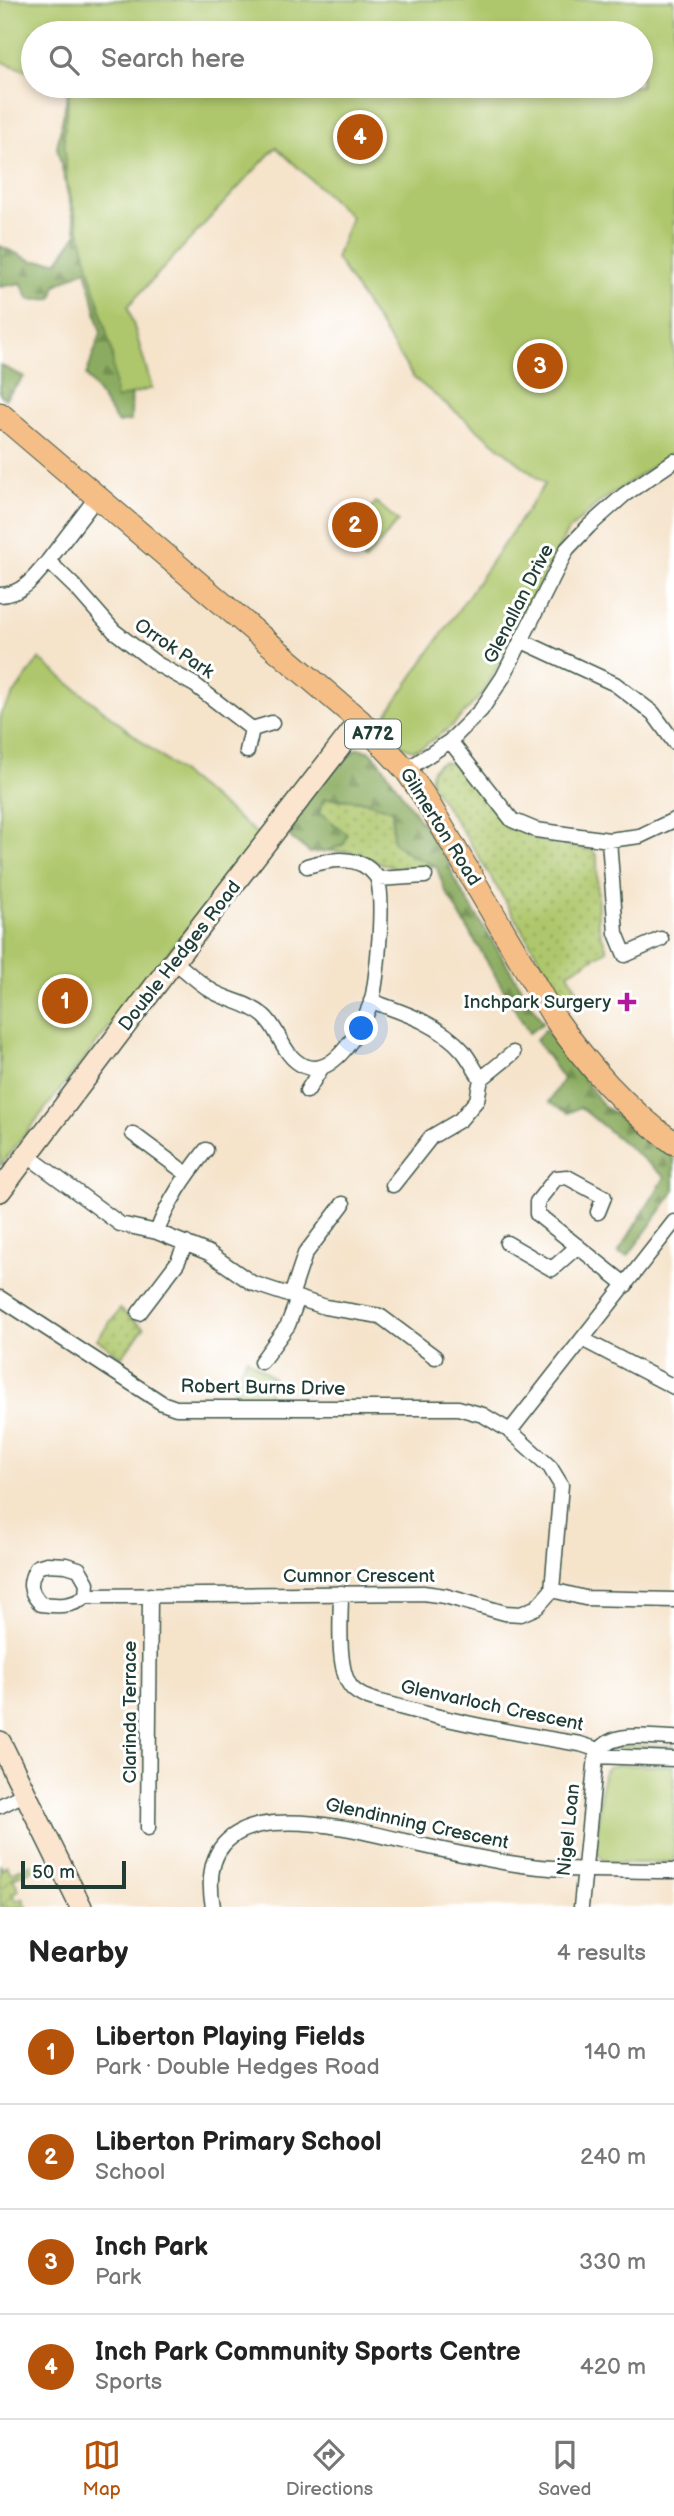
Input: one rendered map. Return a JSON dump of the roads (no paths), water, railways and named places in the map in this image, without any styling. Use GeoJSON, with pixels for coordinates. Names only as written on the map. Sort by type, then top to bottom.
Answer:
{"type":"FeatureCollection","features":[{"type":"Feature","properties":{"kind":"main road","name":"Gilmerton Road"},"geometry":{"type":"LineString","coordinates":[[0,414],[360,722],[406,770],[554,1017],[580,1054],[630,1109],[674,1143]]}},
{"type":"Feature","properties":{"kind":"street","name":"Glenallan Drive"},"geometry":{"type":"LineString","coordinates":[[406,770],[450,741],[481,710],[503,677],[567,550],[624,495],[674,462]]}},
{"type":"Feature","properties":{"kind":"street"},"geometry":{"type":"LineString","coordinates":[[0,595],[8,595],[26,586],[96,498]]}},
{"type":"Feature","properties":{"kind":"street","name":"Orrok Park"},"geometry":{"type":"LineString","coordinates":[[48,561],[114,631],[157,664],[195,685],[252,729]]}},
{"type":"Feature","properties":{"kind":"street"},"geometry":{"type":"LineString","coordinates":[[522,641],[615,684],[653,713],[673,738]]}},
{"type":"Feature","properties":{"kind":"street","name":"Double Hedges Road"},"geometry":{"type":"LineString","coordinates":[[0,1191],[360,722]]}},
{"type":"Feature","properties":{"kind":"street"},"geometry":{"type":"LineString","coordinates":[[247,751],[252,729],[272,723]]}},
{"type":"Feature","properties":{"kind":"street"},"geometry":{"type":"LineString","coordinates":[[450,741],[512,820],[536,830],[609,840],[640,836],[674,820]]}},
{"type":"Feature","properties":{"kind":"street"},"geometry":{"type":"LineString","coordinates":[[609,840],[616,933],[625,956],[661,939]]}},
{"type":"Feature","properties":{"kind":"street"},"geometry":{"type":"LineString","coordinates":[[174,961],[213,991],[241,1001],[266,1018],[286,1051],[304,1066],[322,1067],[335,1061],[354,1037],[371,1002],[381,904],[378,878],[365,866],[347,859],[326,860],[307,866]]}},
{"type":"Feature","properties":{"kind":"street"},"geometry":{"type":"LineString","coordinates":[[378,878],[425,876]]}},
{"type":"Feature","properties":{"kind":"street"},"geometry":{"type":"LineString","coordinates":[[371,1002],[415,1017],[440,1031],[463,1051],[481,1079]]}},
{"type":"Feature","properties":{"kind":"street"},"geometry":{"type":"LineString","coordinates":[[393,1185],[432,1137],[460,1120],[477,1100],[481,1079],[513,1053]]}},
{"type":"Feature","properties":{"kind":"street"},"geometry":{"type":"LineString","coordinates":[[307,1091],[322,1067]]}},
{"type":"Feature","properties":{"kind":"street"},"geometry":{"type":"LineString","coordinates":[[133,1134],[187,1174]]}},
{"type":"Feature","properties":{"kind":"street"},"geometry":{"type":"LineString","coordinates":[[157,1232],[165,1209],[206,1150]]}},
{"type":"Feature","properties":{"kind":"street"},"geometry":{"type":"LineString","coordinates":[[28,1156],[120,1224],[157,1232],[209,1253],[252,1283],[325,1307],[380,1316],[435,1357]]}},
{"type":"Feature","properties":{"kind":"street"},"geometry":{"type":"LineString","coordinates":[[598,1212],[604,1197],[567,1177],[556,1178],[537,1202],[537,1214],[626,1284]]}},
{"type":"Feature","properties":{"kind":"street"},"geometry":{"type":"LineString","coordinates":[[261,1362],[288,1325],[305,1254],[343,1204]]}},
{"type":"Feature","properties":{"kind":"street"},"geometry":{"type":"LineString","coordinates":[[674,1222],[510,1431],[550,1467],[561,1485],[552,1590],[585,1598],[674,1600]]}},
{"type":"Feature","properties":{"kind":"street"},"geometry":{"type":"LineString","coordinates":[[139,1313],[177,1264],[186,1243]]}},
{"type":"Feature","properties":{"kind":"street"},"geometry":{"type":"LineString","coordinates":[[507,1243],[552,1269],[578,1246]]}},
{"type":"Feature","properties":{"kind":"street","name":"Robert Burns Drive"},"geometry":{"type":"LineString","coordinates":[[0,1297],[162,1403],[176,1408],[458,1408],[483,1415],[510,1431]]}},
{"type":"Feature","properties":{"kind":"street"},"geometry":{"type":"LineString","coordinates":[[582,1339],[674,1387]]}},
{"type":"Feature","properties":{"kind":"street","name":"Cumnor Crescent"},"geometry":{"type":"LineString","coordinates":[[86,1595],[423,1593],[445,1595],[505,1613],[521,1614],[537,1607],[552,1590]]}},
{"type":"Feature","properties":{"kind":"street","name":"Glenvarloch Crescent"},"geometry":{"type":"LineString","coordinates":[[341,1593],[342,1662],[345,1677],[352,1689],[367,1697],[449,1720],[580,1744],[597,1753],[674,1759]]}},
{"type":"Feature","properties":{"kind":"street","name":"Clarinda Terrace"},"geometry":{"type":"LineString","coordinates":[[148,1828],[150,1595]]}},
{"type":"Feature","properties":{"kind":"street","name":"Glenvarloch Crescent"},"geometry":{"type":"LineString","coordinates":[[597,1753],[611,1739],[621,1737],[674,1738]]}},
{"type":"Feature","properties":{"kind":"street"},"geometry":{"type":"LineString","coordinates":[[0,1742],[81,1907]]}},
{"type":"Feature","properties":{"kind":"street","name":"Nigel Loan"},"geometry":{"type":"LineString","coordinates":[[580,1907],[597,1753]]}},
{"type":"Feature","properties":{"kind":"street"},"geometry":{"type":"LineString","coordinates":[[0,1806],[26,1793]]}},
{"type":"Feature","properties":{"kind":"street","name":"Glendinning Crescent"},"geometry":{"type":"LineString","coordinates":[[214,1907],[210,1886],[211,1870],[214,1857],[226,1842],[245,1830],[287,1821],[309,1821],[455,1853],[553,1869],[674,1871]]}},
{"type":"Feature","properties":{"kind":"place","name":"Inch Park Community Sports Centre"},"geometry":{"type":"Point","coordinates":[360,137]}},
{"type":"Feature","properties":{"kind":"place","name":"Inch Park"},"geometry":{"type":"Point","coordinates":[540,366]}},
{"type":"Feature","properties":{"kind":"place","name":"Liberton Primary School"},"geometry":{"type":"Point","coordinates":[355,525]}},
{"type":"Feature","properties":{"kind":"place","name":"Liberton Playing Fields"},"geometry":{"type":"Point","coordinates":[65,1001]}},
{"type":"Feature","properties":{"kind":"place","name":"Inchpark Surgery"},"geometry":{"type":"Point","coordinates":[627,1002]}}]}
